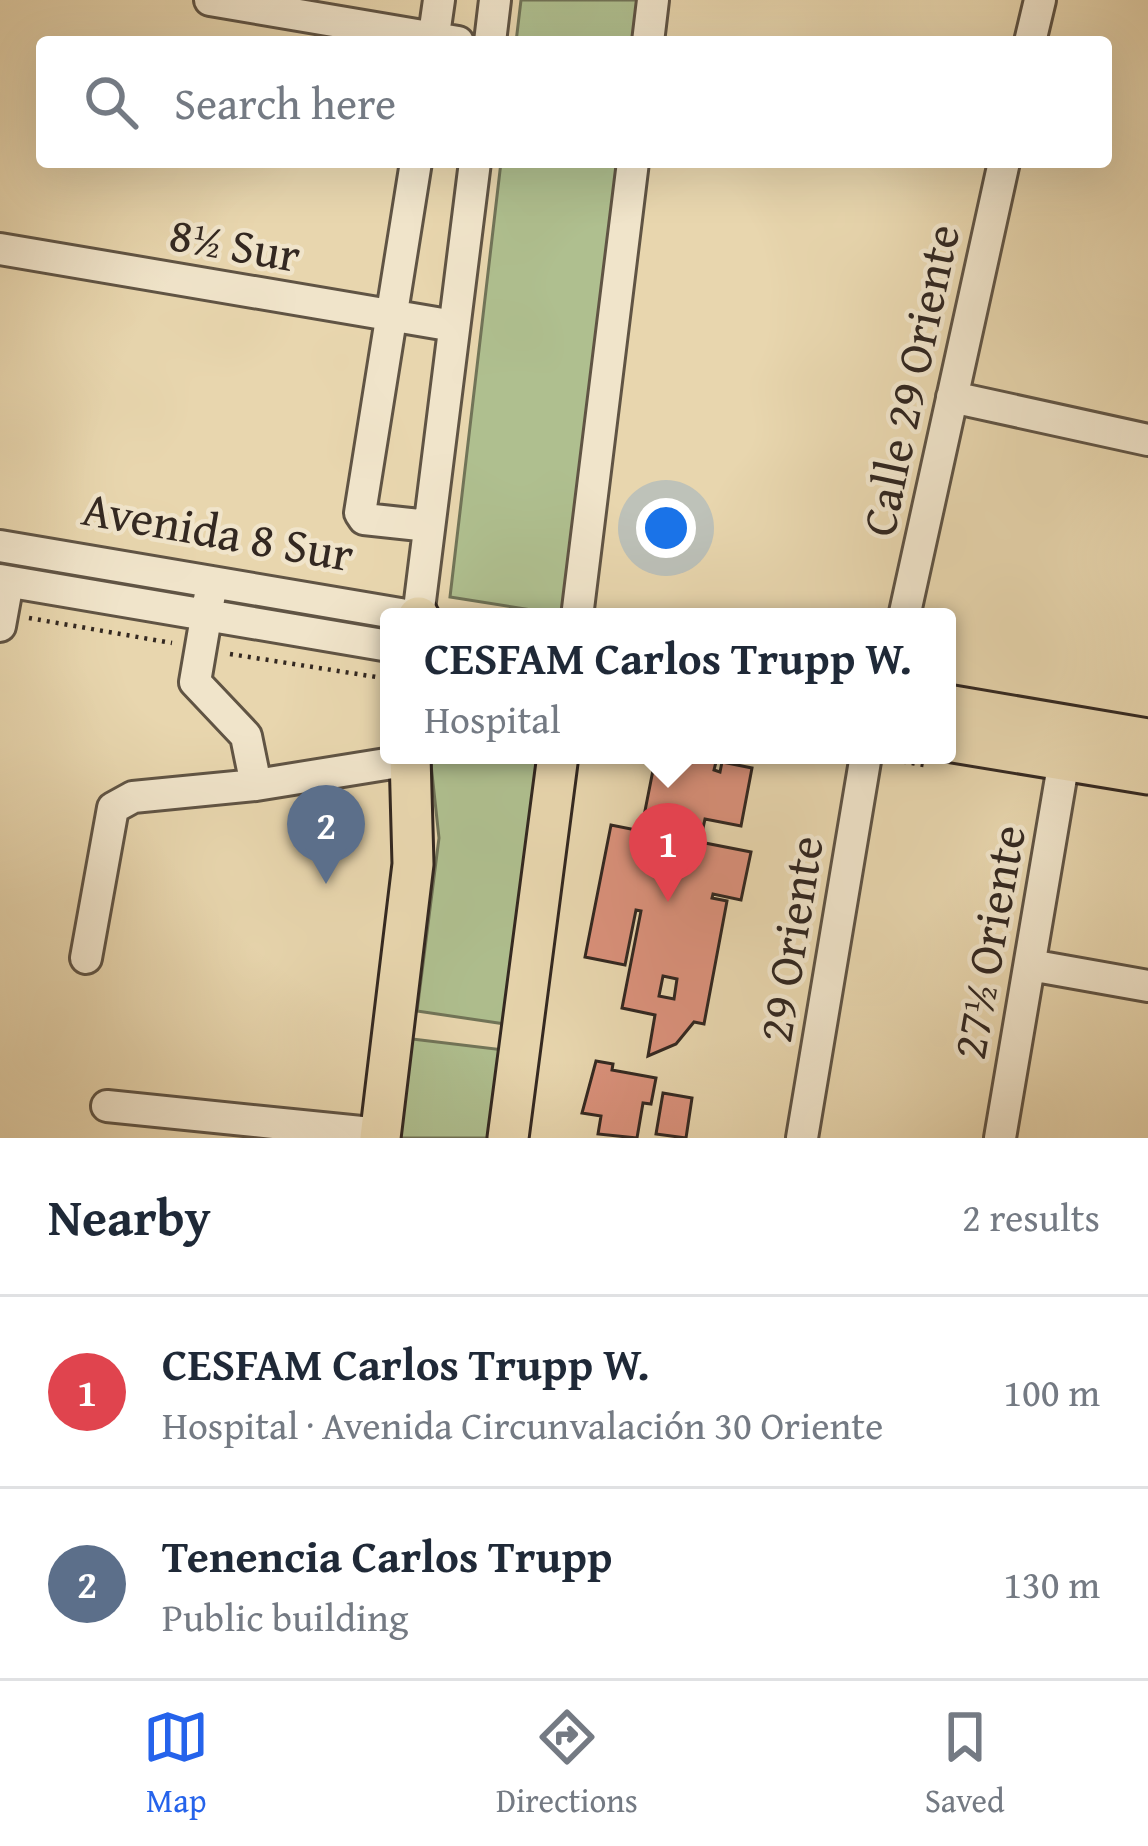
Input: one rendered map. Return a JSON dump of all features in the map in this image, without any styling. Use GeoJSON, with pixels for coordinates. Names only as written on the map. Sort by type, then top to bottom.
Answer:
{"type":"FeatureCollection","features":[{"type":"Feature","properties":{"kind":"main road"},"geometry":{"type":"LineString","coordinates":[[956,707],[1148,739]]}},
{"type":"Feature","properties":{"kind":"main road"},"geometry":{"type":"LineString","coordinates":[[956,742],[1148,774]]}},
{"type":"Feature","properties":{"kind":"main road"},"geometry":{"type":"LineString","coordinates":[[380,1136],[413,864],[411,764]]}},
{"type":"Feature","properties":{"kind":"main road"},"geometry":{"type":"LineString","coordinates":[[508,1138],[557,764]]}},
{"type":"Feature","properties":{"kind":"street"},"geometry":{"type":"LineString","coordinates":[[210,0],[414,36]]}},
{"type":"Feature","properties":{"kind":"street"},"geometry":{"type":"LineString","coordinates":[[440,0],[442,36]]}},
{"type":"Feature","properties":{"kind":"street"},"geometry":{"type":"LineString","coordinates":[[491,36],[495,0]]}},
{"type":"Feature","properties":{"kind":"street"},"geometry":{"type":"LineString","coordinates":[[648,36],[653,0]]}},
{"type":"Feature","properties":{"kind":"street"},"geometry":{"type":"LineString","coordinates":[[1031,36],[1040,0]]}},
{"type":"Feature","properties":{"kind":"street"},"geometry":{"type":"LineString","coordinates":[[415,168],[360,513],[364,519],[429,526]]}},
{"type":"Feature","properties":{"kind":"street"},"geometry":{"type":"LineString","coordinates":[[420,608],[474,168]]}},
{"type":"Feature","properties":{"kind":"street"},"geometry":{"type":"LineString","coordinates":[[578,608],[632,168]]}},
{"type":"Feature","properties":{"kind":"street","name":"Calle 29 Oriente"},"geometry":{"type":"LineString","coordinates":[[906,608],[1003,168]]}},
{"type":"Feature","properties":{"kind":"street","name":"8½ Sur"},"geometry":{"type":"LineString","coordinates":[[0,249],[454,326]]}},
{"type":"Feature","properties":{"kind":"street"},"geometry":{"type":"LineString","coordinates":[[952,397],[1148,440]]}},
{"type":"Feature","properties":{"kind":"street","name":"Avenida 8 Sur"},"geometry":{"type":"LineString","coordinates":[[0,546],[380,610]]}},
{"type":"Feature","properties":{"kind":"street"},"geometry":{"type":"LineString","coordinates":[[0,626],[4,581]]}},
{"type":"Feature","properties":{"kind":"street","name":"Avenida 8 Sur"},"geometry":{"type":"LineString","coordinates":[[4,581],[380,644]]}},
{"type":"Feature","properties":{"kind":"street"},"geometry":{"type":"LineString","coordinates":[[212,582],[195,682],[246,736],[256,785]]}},
{"type":"Feature","properties":{"kind":"street","name":"27½ Oriente"},"geometry":{"type":"LineString","coordinates":[[1000,1138],[1064,760]]}},
{"type":"Feature","properties":{"kind":"street"},"geometry":{"type":"LineString","coordinates":[[86,958],[113,808],[133,797],[256,785],[380,763]]}},
{"type":"Feature","properties":{"kind":"street","name":"29 Oriente"},"geometry":{"type":"LineString","coordinates":[[802,1138],[864,764]]}},
{"type":"Feature","properties":{"kind":"street"},"geometry":{"type":"LineString","coordinates":[[1030,965],[1148,986]]}},
{"type":"Feature","properties":{"kind":"street"},"geometry":{"type":"LineString","coordinates":[[107,1106],[380,1136]]}},
{"type":"Feature","properties":{"kind":"green space"},"geometry":{"type":"Polygon","coordinates":[[[521,0],[638,0],[634,36],[517,36],[521,0]]]}},
{"type":"Feature","properties":{"kind":"green space"},"geometry":{"type":"Polygon","coordinates":[[[500,168],[617,168],[564,608],[519,608],[450,597],[500,168]]]}},
{"type":"Feature","properties":{"kind":"green space"},"geometry":{"type":"Polygon","coordinates":[[[431,764],[539,764],[505,1024],[417,1011],[439,838],[431,764]]]}},
{"type":"Feature","properties":{"kind":"green space"},"geometry":{"type":"Polygon","coordinates":[[[404,1038],[504,1050],[493,1138],[392,1138],[404,1038]]]}},
{"type":"Feature","properties":{"kind":"building"},"geometry":{"type":"Polygon","coordinates":[[[654,764],[716,764],[714,770],[720,772],[722,764],[752,768],[741,826],[705,819],[700,842],[751,852],[741,900],[713,894],[712,898],[727,901],[704,1024],[694,1022],[676,1044],[648,1056],[655,1015],[622,1008],[641,911],[636,910],[625,965],[585,957],[611,825],[641,831],[654,764]],[[663,976],[659,996],[674,999],[677,979],[663,976]]]}},
{"type":"Feature","properties":{"kind":"building"},"geometry":{"type":"Polygon","coordinates":[[[596,1061],[613,1064],[612,1070],[656,1078],[651,1104],[643,1103],[637,1138],[598,1134],[601,1116],[582,1113],[596,1061]]]}},
{"type":"Feature","properties":{"kind":"building"},"geometry":{"type":"Polygon","coordinates":[[[663,1093],[692,1098],[686,1138],[656,1134],[663,1093]]]}},
{"type":"Feature","properties":{"kind":"place","name":"Tenencia Carlos Trupp"},"geometry":{"type":"Point","coordinates":[326,884]}},
{"type":"Feature","properties":{"kind":"place","name":"CESFAM Carlos Trupp W."},"geometry":{"type":"Point","coordinates":[668,902]}}]}
